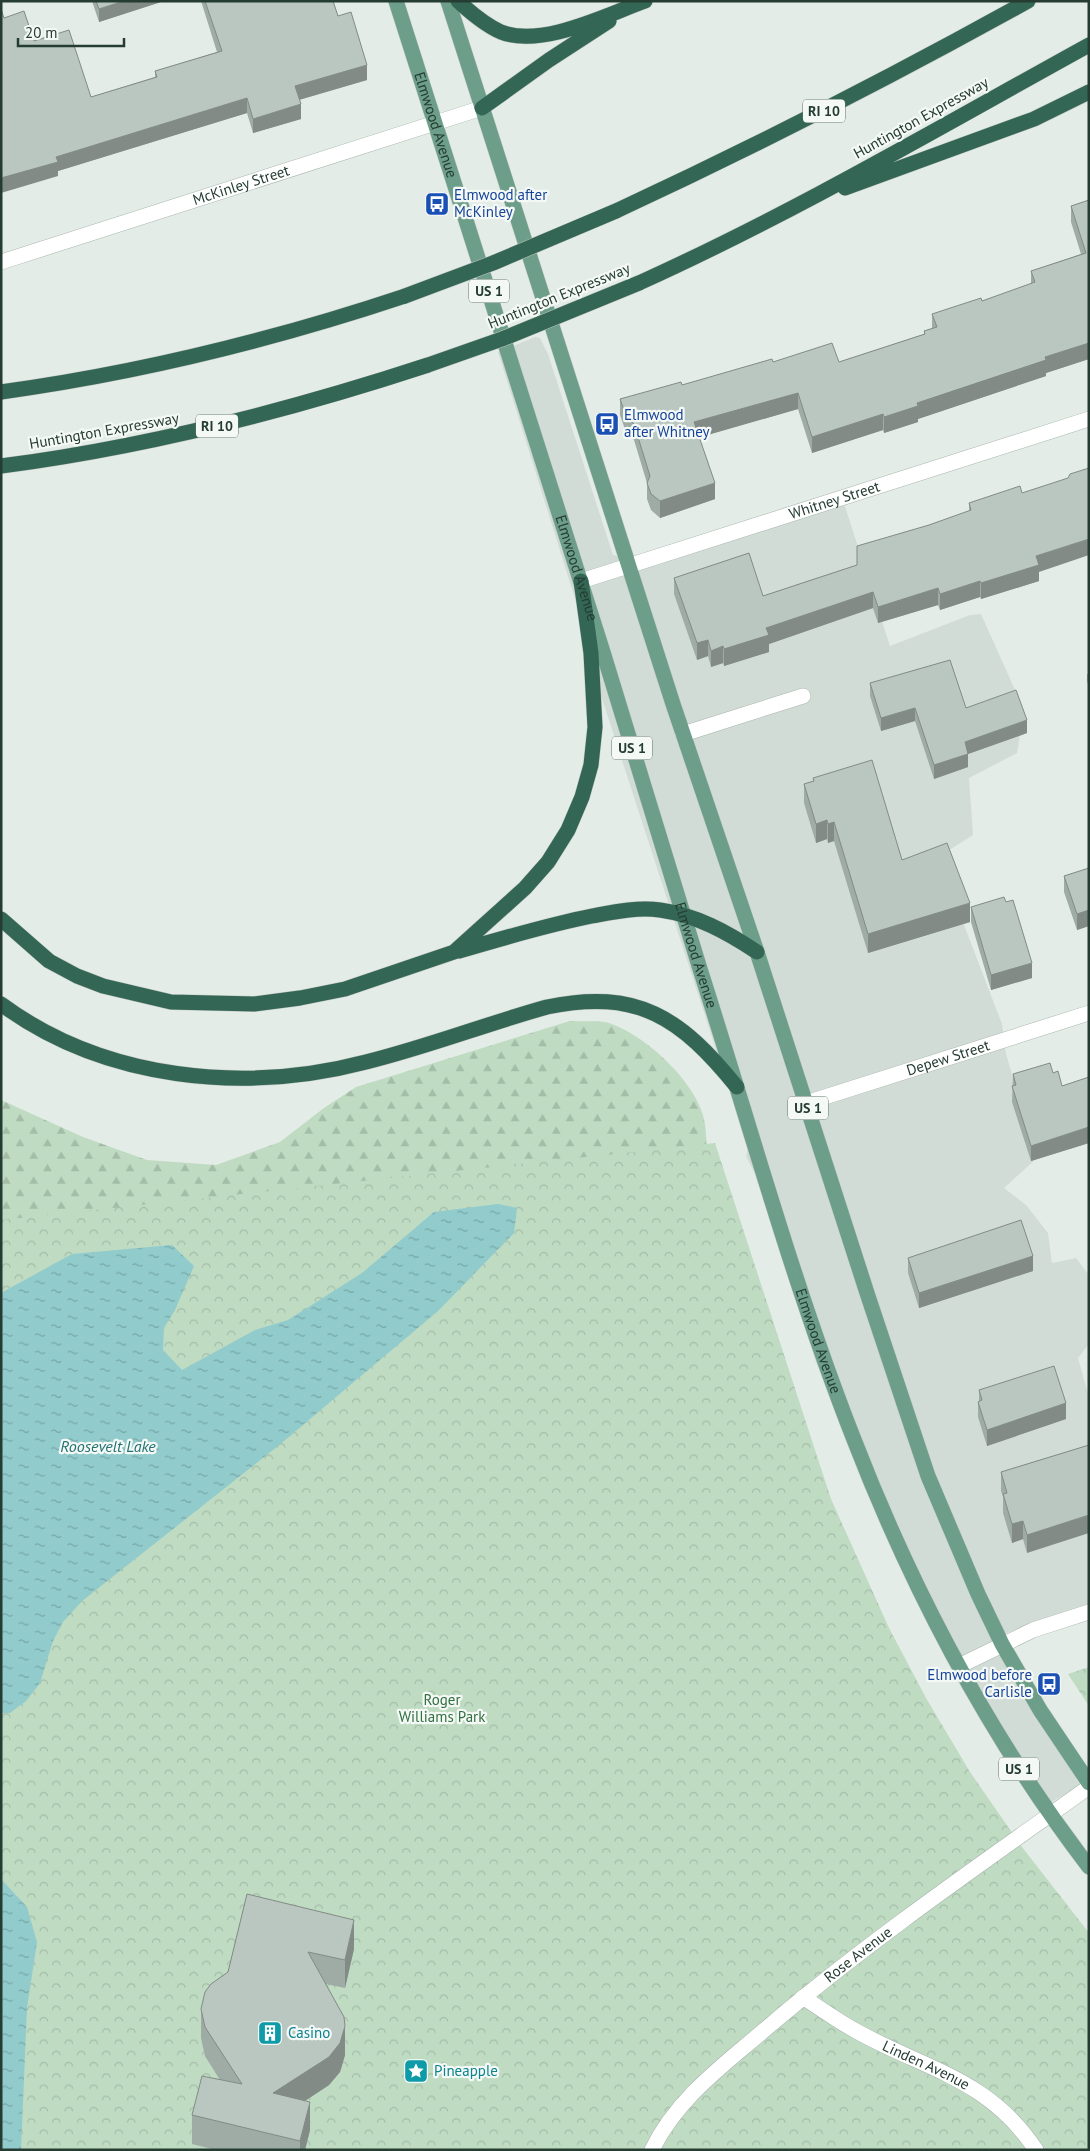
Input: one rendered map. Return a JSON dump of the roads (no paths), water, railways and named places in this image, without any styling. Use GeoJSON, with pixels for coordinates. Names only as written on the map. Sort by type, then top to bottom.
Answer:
{"type":"FeatureCollection","features":[{"type":"Feature","properties":{"kind":"highway"},"geometry":{"type":"LineString","coordinates":[[458,1],[486,24],[503,32],[520,36],[558,32],[645,1]]}},
{"type":"Feature","properties":{"kind":"highway"},"geometry":{"type":"LineString","coordinates":[[482,108],[583,37],[645,1]]}},
{"type":"Feature","properties":{"kind":"highway","name":"RI 10"},"geometry":{"type":"LineString","coordinates":[[1,392],[58,384],[181,360],[302,329],[405,296],[493,263],[616,211],[731,158],[845,100],[1028,1]]}},
{"type":"Feature","properties":{"kind":"highway","name":"Huntington Expressway"},"geometry":{"type":"LineString","coordinates":[[1,466],[123,448],[243,420],[317,400],[428,365],[510,335],[639,282],[740,235],[1089,45]]}},
{"type":"Feature","properties":{"kind":"highway"},"geometry":{"type":"LineString","coordinates":[[797,205],[1034,119],[1089,92]]}},
{"type":"Feature","properties":{"kind":"highway"},"geometry":{"type":"LineString","coordinates":[[454,952],[525,888],[548,862],[568,830],[582,797],[591,765],[595,727],[591,653],[581,581]]}},
{"type":"Feature","properties":{"kind":"highway"},"geometry":{"type":"LineString","coordinates":[[1,919],[49,961],[77,976],[103,986],[171,1002],[254,1004],[300,998],[345,989],[454,952],[529,931],[619,911],[639,909],[682,914],[718,928],[757,952]]}},
{"type":"Feature","properties":{"kind":"highway"},"geometry":{"type":"LineString","coordinates":[[1,1004],[36,1026],[69,1043],[144,1068],[220,1078],[258,1078],[294,1076],[366,1063],[547,1007],[576,1001],[602,1000],[628,1004],[653,1012],[673,1023],[701,1047],[736,1087]]}},
{"type":"Feature","properties":{"kind":"main road","name":"Elmwood Avenue"},"geometry":{"type":"LineString","coordinates":[[396,1],[581,581],[736,1087],[810,1315],[853,1437],[894,1531],[958,1666],[990,1723],[1050,1815],[1089,1867]]}},
{"type":"Feature","properties":{"kind":"main road","name":"US 1"},"geometry":{"type":"LineString","coordinates":[[448,1],[683,734],[757,952],[866,1293],[928,1476],[967,1569],[1002,1644],[1040,1710],[1089,1785]]}},
{"type":"Feature","properties":{"kind":"street","name":"McKinley Street"},"geometry":{"type":"LineString","coordinates":[[1,262],[482,108]]}},
{"type":"Feature","properties":{"kind":"street","name":"Whitney Street"},"geometry":{"type":"LineString","coordinates":[[581,581],[1089,419]]}},
{"type":"Feature","properties":{"kind":"street"},"geometry":{"type":"LineString","coordinates":[[683,734],[803,696]]}},
{"type":"Feature","properties":{"kind":"street","name":"Depew Street"},"geometry":{"type":"LineString","coordinates":[[806,1103],[1089,1013]]}},
{"type":"Feature","properties":{"kind":"street"},"geometry":{"type":"LineString","coordinates":[[958,1666],[1033,1630],[1089,1612]]}},
{"type":"Feature","properties":{"kind":"street","name":"Rose Avenue"},"geometry":{"type":"LineString","coordinates":[[652,2150],[669,2121],[699,2086],[803,1997],[919,1908],[1089,1785]]}},
{"type":"Feature","properties":{"kind":"street","name":"Linden Avenue"},"geometry":{"type":"LineString","coordinates":[[803,1997],[858,2032],[942,2071],[977,2090],[1004,2110],[1025,2133],[1036,2150]]}},
{"type":"Feature","properties":{"kind":"water","name":"Roosevelt Lake"},"geometry":{"type":"Polygon","coordinates":[[[498,1204],[517,1208],[514,1233],[438,1311],[278,1446],[82,1601],[63,1622],[53,1641],[40,1683],[26,1701],[10,1713],[1,1713],[1,1293],[72,1254],[172,1245],[194,1266],[175,1310],[164,1328],[163,1350],[182,1370],[255,1330],[288,1320],[362,1273],[434,1212],[498,1204]]]}},
{"type":"Feature","properties":{"kind":"water"},"geometry":{"type":"Polygon","coordinates":[[[1,1879],[27,1907],[37,1942],[27,2008],[21,2150],[1,2150],[1,1879]]]}},
{"type":"Feature","properties":{"kind":"place","name":"Elmwood after McKinley"},"geometry":{"type":"Point","coordinates":[437,204]}},
{"type":"Feature","properties":{"kind":"place","name":"Elmwood after Whitney"},"geometry":{"type":"Point","coordinates":[607,424]}},
{"type":"Feature","properties":{"kind":"place","name":"Elmwood before Carlisle"},"geometry":{"type":"Point","coordinates":[1049,1684]}},
{"type":"Feature","properties":{"kind":"place","name":"Casino"},"geometry":{"type":"Point","coordinates":[270,2033]}},
{"type":"Feature","properties":{"kind":"place","name":"Pineapple"},"geometry":{"type":"Point","coordinates":[416,2071]}},
{"type":"Feature","properties":{"kind":"park label","name":"Roger Williams Park"},"geometry":{"type":"Point","coordinates":[442,1708]}}]}
